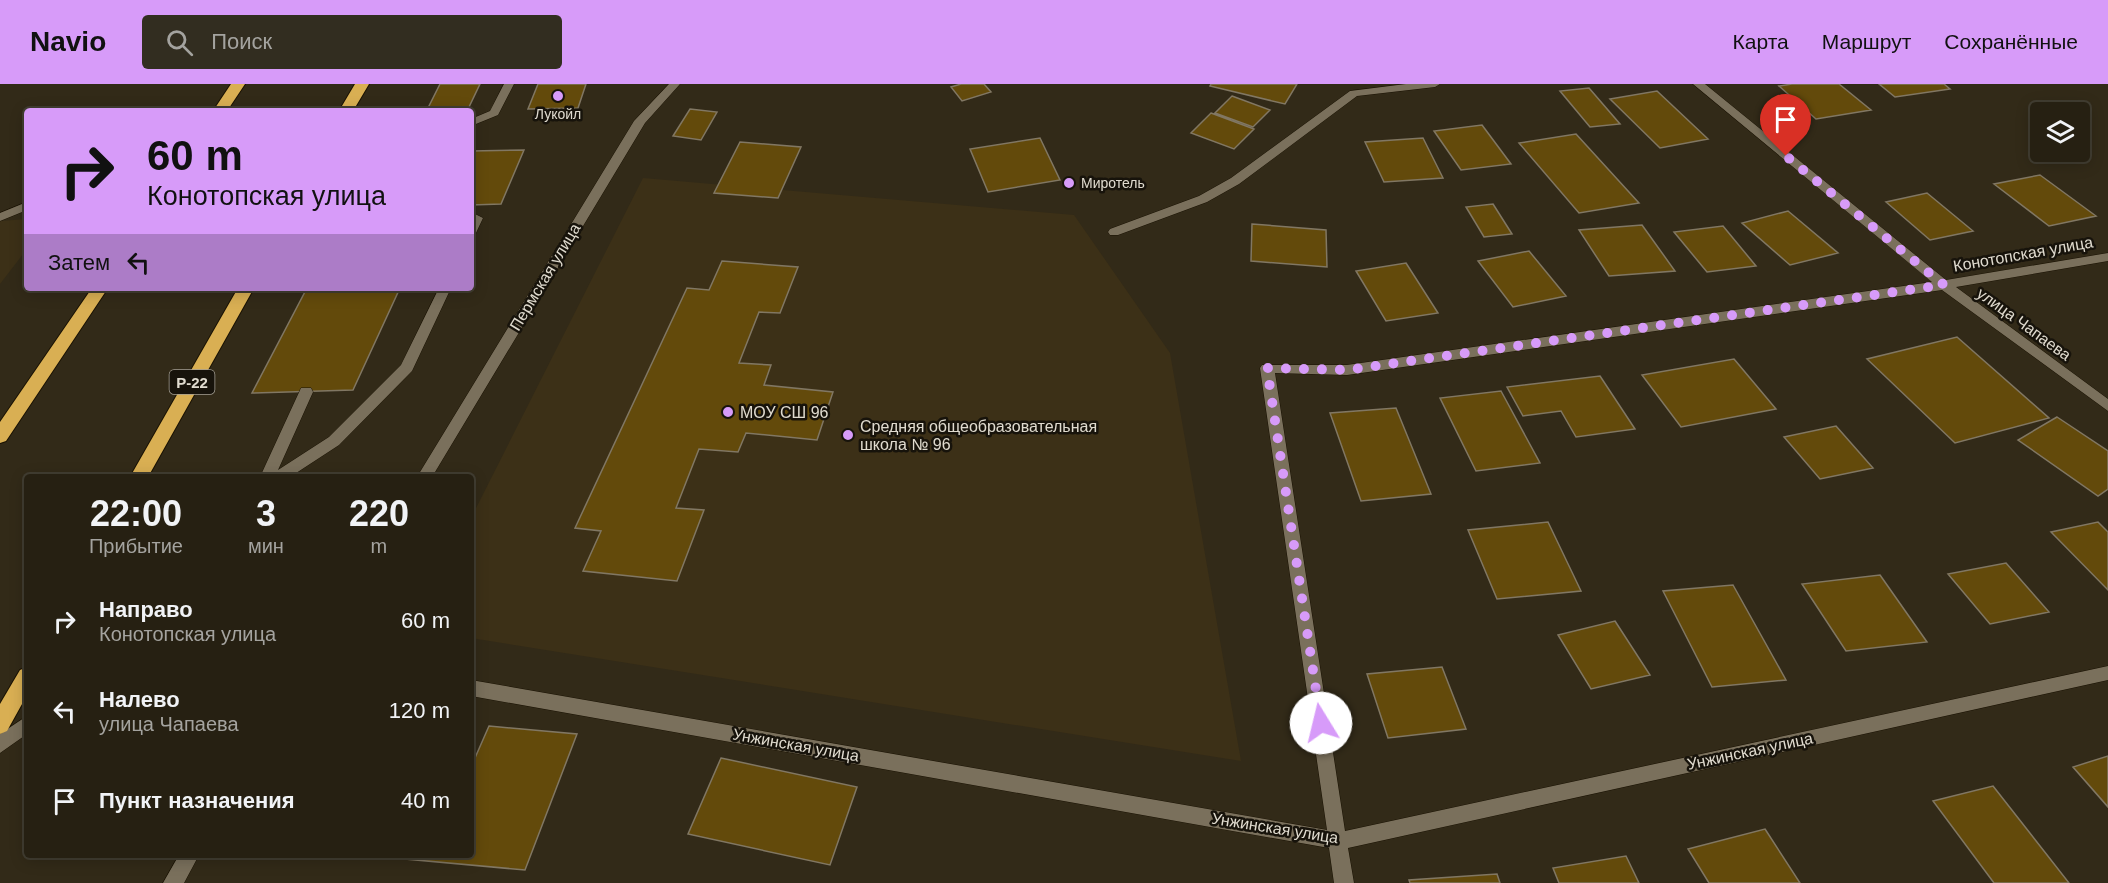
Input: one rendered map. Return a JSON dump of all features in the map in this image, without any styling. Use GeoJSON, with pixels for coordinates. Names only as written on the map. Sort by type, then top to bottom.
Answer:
{"type":"FeatureCollection","features":[{"type":"Feature","properties":{"kind":"highway"},"geometry":{"type":"LineString","coordinates":[[222,108],[238,84]]}},
{"type":"Feature","properties":{"kind":"highway"},"geometry":{"type":"LineString","coordinates":[[348,108],[362,84]]}},
{"type":"Feature","properties":{"kind":"highway"},"geometry":{"type":"LineString","coordinates":[[0,436],[98,291]]}},
{"type":"Feature","properties":{"kind":"highway","name":"Р-22"},"geometry":{"type":"LineString","coordinates":[[141,474],[244,291]]}},
{"type":"Feature","properties":{"kind":"highway"},"geometry":{"type":"LineString","coordinates":[[0,724],[24,681]]}},
{"type":"Feature","properties":{"kind":"street"},"geometry":{"type":"LineString","coordinates":[[474,122],[494,113],[509,84]]}},
{"type":"Feature","properties":{"kind":"street","name":"Пермская улица"},"geometry":{"type":"LineString","coordinates":[[426,474],[640,121],[675,84]]}},
{"type":"Feature","properties":{"kind":"street"},"geometry":{"type":"LineString","coordinates":[[1114,232],[1203,199],[1235,181],[1354,93],[1435,84]]}},
{"type":"Feature","properties":{"kind":"street","name":"улица Чапаева"},"geometry":{"type":"LineString","coordinates":[[1698,84],[1944,285],[2108,406]]}},
{"type":"Feature","properties":{"kind":"street"},"geometry":{"type":"LineString","coordinates":[[0,206],[24,205]]}},
{"type":"Feature","properties":{"kind":"street"},"geometry":{"type":"LineString","coordinates":[[0,217],[24,206]]}},
{"type":"Feature","properties":{"kind":"street","name":"Конотопская улица"},"geometry":{"type":"LineString","coordinates":[[1339,841],[1267,368],[1347,370],[1944,285],[2108,257]]}},
{"type":"Feature","properties":{"kind":"street"},"geometry":{"type":"LineString","coordinates":[[283,474],[334,441],[407,368],[444,291]]}},
{"type":"Feature","properties":{"kind":"street"},"geometry":{"type":"LineString","coordinates":[[268,474],[306,392]]}},
{"type":"Feature","properties":{"kind":"street","name":"Унжинская улица"},"geometry":{"type":"LineString","coordinates":[[474,689],[1339,841],[2108,673]]}},
{"type":"Feature","properties":{"kind":"street"},"geometry":{"type":"LineString","coordinates":[[0,745],[24,726]]}},
{"type":"Feature","properties":{"kind":"street"},"geometry":{"type":"LineString","coordinates":[[1339,841],[1344,883]]}},
{"type":"Feature","properties":{"kind":"street"},"geometry":{"type":"LineString","coordinates":[[173,883],[188,858]]}},
{"type":"Feature","properties":{"kind":"shaded area","name":"Средняя общеобразовательная школа № 96"},"geometry":{"type":"Polygon","coordinates":[[[643,178],[1074,215],[1170,353],[1241,761],[474,638],[474,512],[643,178]]]}},
{"type":"Feature","properties":{"kind":"shaded area"},"geometry":{"type":"Polygon","coordinates":[[[24,219],[24,253],[0,284],[0,221],[24,219]]]}},
{"type":"Feature","properties":{"kind":"building"},"geometry":{"type":"Polygon","coordinates":[[[440,84],[480,84],[469,107],[428,108],[440,84]]]}},
{"type":"Feature","properties":{"kind":"building","name":"Лукойл"},"geometry":{"type":"Polygon","coordinates":[[[538,84],[586,84],[578,108],[528,109],[538,84]]]}},
{"type":"Feature","properties":{"kind":"building"},"geometry":{"type":"Polygon","coordinates":[[[961,84],[984,84],[991,92],[962,101],[951,87],[961,84]]]}},
{"type":"Feature","properties":{"kind":"building"},"geometry":{"type":"Polygon","coordinates":[[[1211,84],[1297,84],[1285,104],[1210,86],[1211,84]]]}},
{"type":"Feature","properties":{"kind":"building"},"geometry":{"type":"Polygon","coordinates":[[[1839,84],[1871,110],[1816,119],[1779,86],[1839,84]]]}},
{"type":"Feature","properties":{"kind":"building"},"geometry":{"type":"Polygon","coordinates":[[[1879,84],[1944,84],[1950,89],[1895,97],[1879,84]]]}},
{"type":"Feature","properties":{"kind":"building"},"geometry":{"type":"Polygon","coordinates":[[[1589,88],[1620,124],[1590,127],[1560,91],[1589,88]]]}},
{"type":"Feature","properties":{"kind":"building"},"geometry":{"type":"Polygon","coordinates":[[[1657,91],[1708,139],[1660,148],[1610,99],[1657,91]]]}},
{"type":"Feature","properties":{"kind":"building"},"geometry":{"type":"Polygon","coordinates":[[[1232,96],[1270,110],[1253,127],[1215,113],[1232,96]]]}},
{"type":"Feature","properties":{"kind":"building"},"geometry":{"type":"Polygon","coordinates":[[[690,109],[717,112],[701,140],[673,136],[690,109]]]}},
{"type":"Feature","properties":{"kind":"building"},"geometry":{"type":"Polygon","coordinates":[[[1211,113],[1254,129],[1234,149],[1191,133],[1211,113]]]}},
{"type":"Feature","properties":{"kind":"building"},"geometry":{"type":"Polygon","coordinates":[[[1482,125],[1511,164],[1461,170],[1434,131],[1482,125]]]}},
{"type":"Feature","properties":{"kind":"building"},"geometry":{"type":"Polygon","coordinates":[[[1576,134],[1639,203],[1579,213],[1519,143],[1576,134]]]}},
{"type":"Feature","properties":{"kind":"building"},"geometry":{"type":"Polygon","coordinates":[[[1040,138],[1060,180],[988,192],[970,149],[1040,138]]]}},
{"type":"Feature","properties":{"kind":"building"},"geometry":{"type":"Polygon","coordinates":[[[1423,138],[1443,178],[1384,182],[1365,142],[1423,138]]]}},
{"type":"Feature","properties":{"kind":"building"},"geometry":{"type":"Polygon","coordinates":[[[740,142],[801,147],[778,198],[714,193],[740,142]]]}},
{"type":"Feature","properties":{"kind":"building"},"geometry":{"type":"Polygon","coordinates":[[[524,150],[501,204],[474,205],[474,151],[524,150]]]}},
{"type":"Feature","properties":{"kind":"building"},"geometry":{"type":"Polygon","coordinates":[[[2040,175],[2096,216],[2049,226],[1994,184],[2040,175]]]}},
{"type":"Feature","properties":{"kind":"building"},"geometry":{"type":"Polygon","coordinates":[[[1927,193],[1973,231],[1930,240],[1886,202],[1927,193]]]}},
{"type":"Feature","properties":{"kind":"building"},"geometry":{"type":"Polygon","coordinates":[[[1493,204],[1512,234],[1484,237],[1466,207],[1493,204]]]}},
{"type":"Feature","properties":{"kind":"building"},"geometry":{"type":"Polygon","coordinates":[[[1788,211],[1838,253],[1790,265],[1742,223],[1788,211]]]}},
{"type":"Feature","properties":{"kind":"building"},"geometry":{"type":"Polygon","coordinates":[[[1252,224],[1326,230],[1327,267],[1251,261],[1252,224]]]}},
{"type":"Feature","properties":{"kind":"building"},"geometry":{"type":"Polygon","coordinates":[[[1642,225],[1675,271],[1609,276],[1579,230],[1642,225]]]}},
{"type":"Feature","properties":{"kind":"building"},"geometry":{"type":"Polygon","coordinates":[[[1723,226],[1756,266],[1707,272],[1674,232],[1723,226]]]}},
{"type":"Feature","properties":{"kind":"building"},"geometry":{"type":"Polygon","coordinates":[[[1529,251],[1566,296],[1513,307],[1478,261],[1529,251]]]}},
{"type":"Feature","properties":{"kind":"building","name":"МОУ СШ 96"},"geometry":{"type":"Polygon","coordinates":[[[722,261],[798,267],[780,313],[759,312],[739,363],[771,365],[764,385],[833,392],[817,440],[746,433],[738,452],[699,449],[676,508],[704,510],[677,581],[583,571],[601,531],[575,528],[687,288],[709,290],[722,261]]]}},
{"type":"Feature","properties":{"kind":"building"},"geometry":{"type":"Polygon","coordinates":[[[1406,263],[1438,313],[1386,321],[1356,271],[1406,263]]]}},
{"type":"Feature","properties":{"kind":"building"},"geometry":{"type":"Polygon","coordinates":[[[305,291],[399,291],[353,390],[252,393],[305,291]]]}},
{"type":"Feature","properties":{"kind":"building"},"geometry":{"type":"Polygon","coordinates":[[[1957,337],[2049,418],[1955,443],[1867,359],[1957,337]]]}},
{"type":"Feature","properties":{"kind":"building"},"geometry":{"type":"Polygon","coordinates":[[[1734,359],[1776,409],[1681,427],[1642,375],[1734,359]]]}},
{"type":"Feature","properties":{"kind":"building"},"geometry":{"type":"Polygon","coordinates":[[[1600,376],[1635,429],[1576,437],[1561,411],[1523,416],[1507,387],[1600,376]]]}},
{"type":"Feature","properties":{"kind":"building"},"geometry":{"type":"Polygon","coordinates":[[[1501,391],[1540,463],[1476,471],[1440,398],[1501,391]]]}},
{"type":"Feature","properties":{"kind":"building"},"geometry":{"type":"Polygon","coordinates":[[[1396,408],[1431,494],[1361,501],[1330,413],[1396,408]]]}},
{"type":"Feature","properties":{"kind":"building"},"geometry":{"type":"Polygon","coordinates":[[[2057,417],[2108,451],[2108,489],[2098,496],[2018,440],[2057,417]]]}},
{"type":"Feature","properties":{"kind":"building"},"geometry":{"type":"Polygon","coordinates":[[[1836,426],[1873,468],[1820,479],[1784,437],[1836,426]]]}},
{"type":"Feature","properties":{"kind":"building"},"geometry":{"type":"Polygon","coordinates":[[[1548,522],[1581,591],[1497,599],[1468,530],[1548,522]]]}},
{"type":"Feature","properties":{"kind":"building"},"geometry":{"type":"Polygon","coordinates":[[[2098,522],[2108,532],[2108,590],[2051,532],[2098,522]]]}},
{"type":"Feature","properties":{"kind":"building"},"geometry":{"type":"Polygon","coordinates":[[[2006,563],[2049,612],[1990,624],[1948,574],[2006,563]]]}},
{"type":"Feature","properties":{"kind":"building"},"geometry":{"type":"Polygon","coordinates":[[[1880,575],[1927,642],[1846,651],[1802,584],[1880,575]]]}},
{"type":"Feature","properties":{"kind":"building"},"geometry":{"type":"Polygon","coordinates":[[[1733,585],[1786,680],[1712,687],[1663,591],[1733,585]]]}},
{"type":"Feature","properties":{"kind":"building"},"geometry":{"type":"Polygon","coordinates":[[[1615,621],[1650,675],[1591,689],[1558,635],[1615,621]]]}},
{"type":"Feature","properties":{"kind":"building"},"geometry":{"type":"Polygon","coordinates":[[[1442,667],[1466,729],[1388,738],[1367,674],[1442,667]]]}},
{"type":"Feature","properties":{"kind":"building"},"geometry":{"type":"Polygon","coordinates":[[[489,726],[577,734],[525,870],[394,858],[474,858],[474,760],[489,726]]]}},
{"type":"Feature","properties":{"kind":"building"},"geometry":{"type":"Polygon","coordinates":[[[2108,756],[2108,807],[2073,767],[2108,756]]]}},
{"type":"Feature","properties":{"kind":"building"},"geometry":{"type":"Polygon","coordinates":[[[721,758],[857,787],[830,865],[688,834],[721,758]]]}},
{"type":"Feature","properties":{"kind":"building"},"geometry":{"type":"Polygon","coordinates":[[[1993,786],[2069,883],[1994,883],[1933,801],[1993,786]]]}},
{"type":"Feature","properties":{"kind":"building"},"geometry":{"type":"Polygon","coordinates":[[[1765,829],[1800,883],[1709,883],[1688,849],[1765,829]]]}},
{"type":"Feature","properties":{"kind":"building"},"geometry":{"type":"Polygon","coordinates":[[[1626,856],[1639,883],[1559,883],[1553,868],[1626,856]]]}},
{"type":"Feature","properties":{"kind":"building"},"geometry":{"type":"Polygon","coordinates":[[[1497,874],[1500,883],[1410,883],[1409,880],[1497,874]]]}},
{"type":"Feature","properties":{"kind":"place","name":"Лукойл"},"geometry":{"type":"Point","coordinates":[558,96]}},
{"type":"Feature","properties":{"kind":"place","name":"Миротель"},"geometry":{"type":"Point","coordinates":[1069,183]}},
{"type":"Feature","properties":{"kind":"place","name":"МОУ СШ 96"},"geometry":{"type":"Point","coordinates":[728,412]}},
{"type":"Feature","properties":{"kind":"place","name":"Средняя общеобразовательная школа № 96"},"geometry":{"type":"Point","coordinates":[848,435]}},
{"type":"Feature","properties":{"kind":"route"},"geometry":{"type":"LineString","coordinates":[[1321,723],[1267,368],[1347,370],[1944,285],[1786,156]]}}]}
